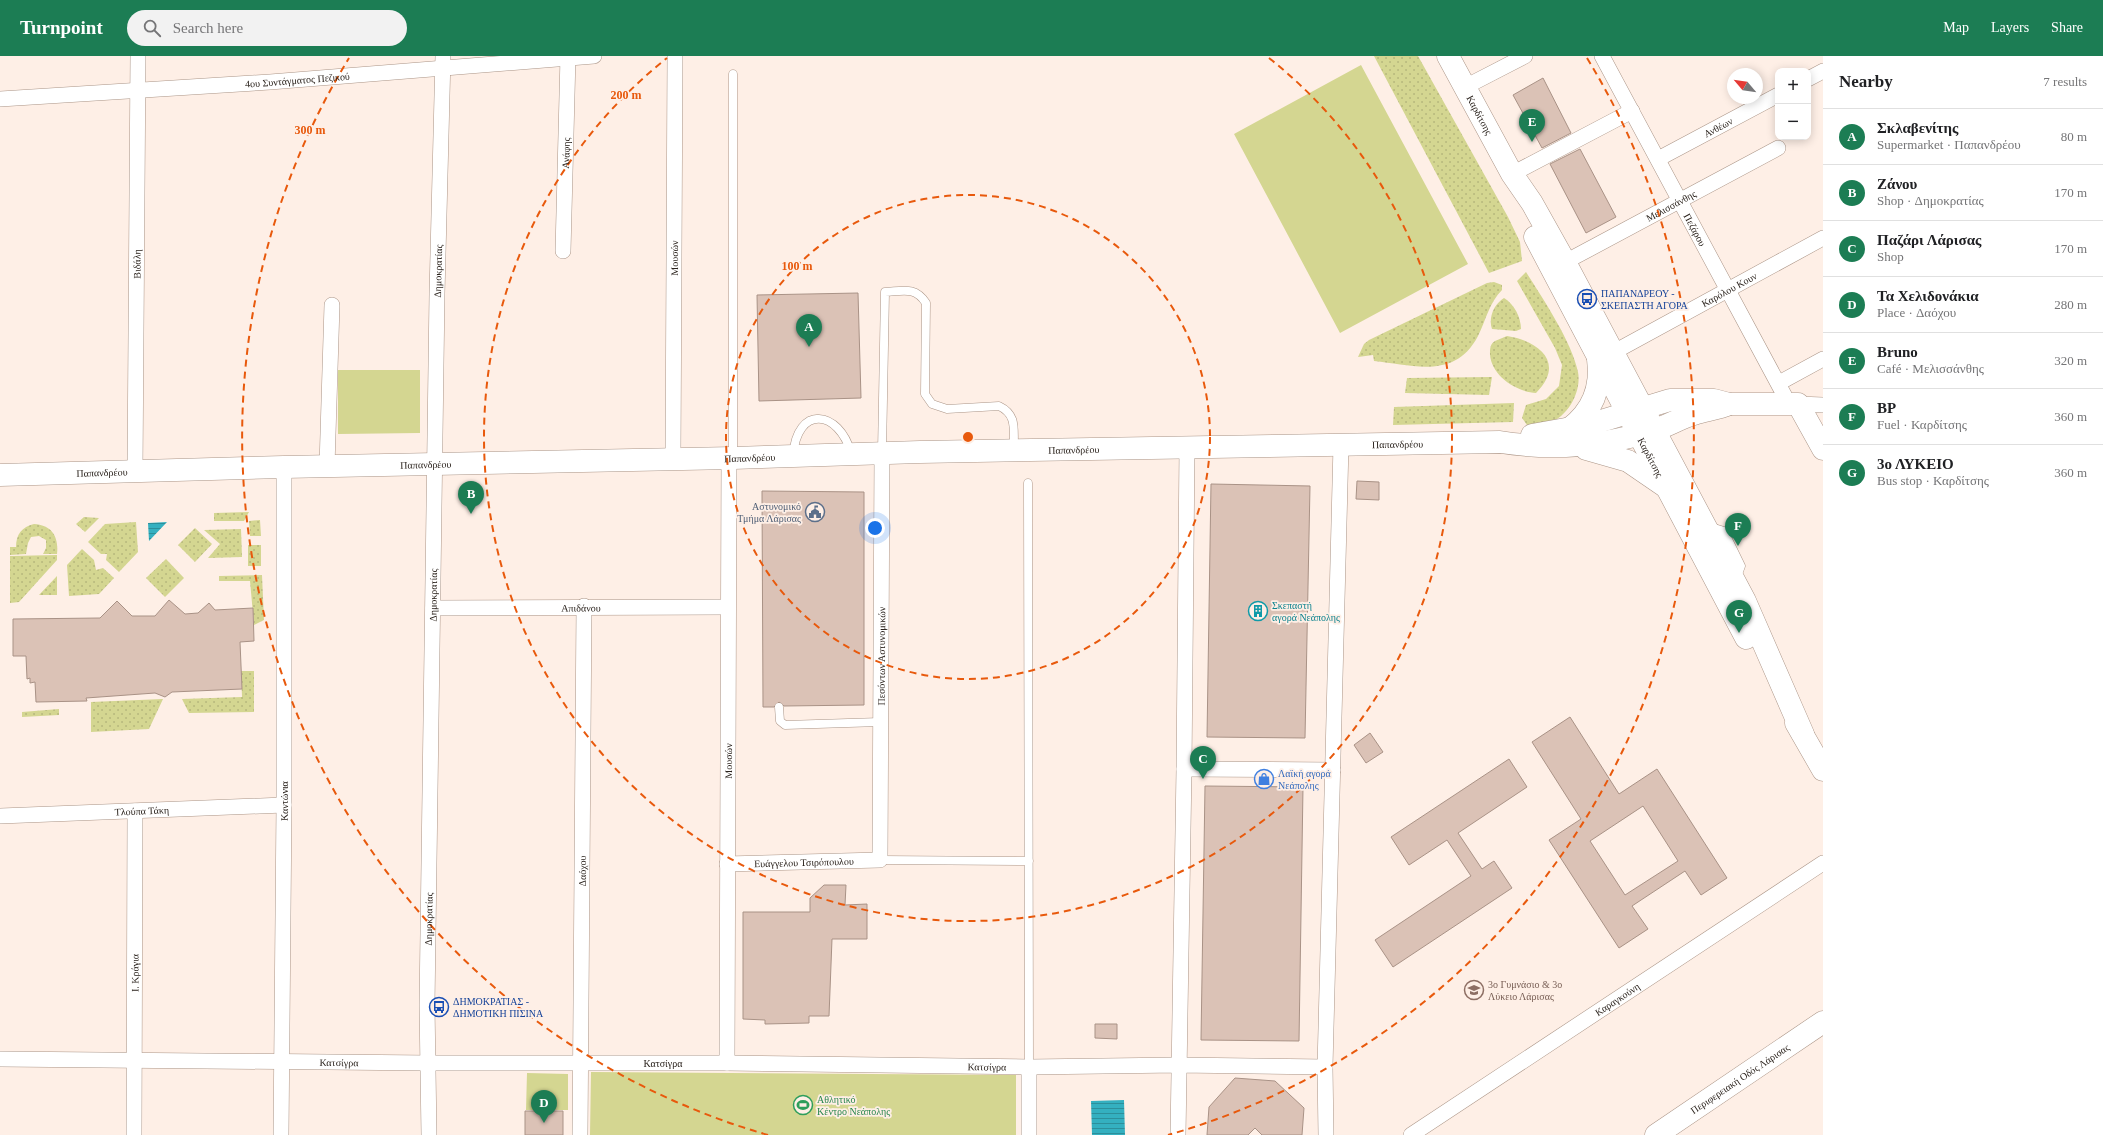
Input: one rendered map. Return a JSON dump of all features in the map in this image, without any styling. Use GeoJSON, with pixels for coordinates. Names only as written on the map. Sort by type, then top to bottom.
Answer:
{"type":"FeatureCollection","features":[{"type":"Feature","properties":{"kind":"main road","name":"Καρδίτσης"},"geometry":{"type":"LineString","coordinates":[[1448,56],[1512,174],[1532,203],[1565,262],[1606,355]]}},
{"type":"Feature","properties":{"kind":"main road","name":"Καρδίτσης"},"geometry":{"type":"LineString","coordinates":[[1512,174],[1520,208],[1606,355],[1635,410],[1655,430],[1666,434],[1665,451],[1745,601],[1803,734]]}},
{"type":"Feature","properties":{"kind":"main road"},"geometry":{"type":"LineString","coordinates":[[1571,437],[1594,399],[1606,355]]}},
{"type":"Feature","properties":{"kind":"main road"},"geometry":{"type":"LineString","coordinates":[[1571,437],[1635,410],[1670,400],[1714,400],[1729,404],[1794,404],[1823,449]]}},
{"type":"Feature","properties":{"kind":"main road"},"geometry":{"type":"LineString","coordinates":[[1571,437],[1604,443],[1655,430],[1694,414],[1729,404]]}},
{"type":"Feature","properties":{"kind":"main road","name":"Καρδίτσης"},"geometry":{"type":"LineString","coordinates":[[1655,430],[1668,488],[1768,680],[1803,734],[1823,770]]}},
{"type":"Feature","properties":{"kind":"main road","name":"Παπανδρέου"},"geometry":{"type":"LineString","coordinates":[[0,475],[1014,450],[1500,442],[1527,446],[1571,437]]}},
{"type":"Feature","properties":{"kind":"main road"},"geometry":{"type":"LineString","coordinates":[[1571,437],[1628,461],[1668,488]]}},
{"type":"Feature","properties":{"kind":"main road","name":"Περιφερειακή Οδός Λάρισας"},"geometry":{"type":"LineString","coordinates":[[1656,1135],[1823,1022]]}},
{"type":"Feature","properties":{"kind":"street","name":"Βιδάλη"},"geometry":{"type":"LineString","coordinates":[[135,472],[138,56]]}},
{"type":"Feature","properties":{"kind":"street","name":"4ου Συντάγματος Πεζικού"},"geometry":{"type":"LineString","coordinates":[[0,99],[138,91],[443,62],[594,56]]}},
{"type":"Feature","properties":{"kind":"street","name":"Μουσών"},"geometry":{"type":"LineString","coordinates":[[673,459],[675,56]]}},
{"type":"Feature","properties":{"kind":"street"},"geometry":{"type":"LineString","coordinates":[[1465,87],[1525,56]]}},
{"type":"Feature","properties":{"kind":"street","name":"Πεζάρου"},"geometry":{"type":"LineString","coordinates":[[1602,56],[1779,383],[1794,404]]}},
{"type":"Feature","properties":{"kind":"street","name":"Ανάφης"},"geometry":{"type":"LineString","coordinates":[[563,250],[568,57]]}},
{"type":"Feature","properties":{"kind":"street","name":"Δημοκρατίας"},"geometry":{"type":"LineString","coordinates":[[429,1135],[427,1005],[436,464],[437,294],[443,62]]}},
{"type":"Feature","properties":{"kind":"street"},"geometry":{"type":"LineString","coordinates":[[1811,77],[1823,71]]}},
{"type":"Feature","properties":{"kind":"street","name":"Ανθέων"},"geometry":{"type":"LineString","coordinates":[[1658,159],[1775,97]]}},
{"type":"Feature","properties":{"kind":"street"},"geometry":{"type":"LineString","coordinates":[[1512,174],[1632,111]]}},
{"type":"Feature","properties":{"kind":"street","name":"Μελισσάνθης"},"geometry":{"type":"LineString","coordinates":[[1565,262],[1778,148]]}},
{"type":"Feature","properties":{"kind":"street","name":"Καρόλου Κουν"},"geometry":{"type":"LineString","coordinates":[[1606,355],[1730,290],[1823,238]]}},
{"type":"Feature","properties":{"kind":"street"},"geometry":{"type":"LineString","coordinates":[[327,466],[332,305]]}},
{"type":"Feature","properties":{"kind":"street"},"geometry":{"type":"LineString","coordinates":[[1779,383],[1823,359]]}},
{"type":"Feature","properties":{"kind":"street"},"geometry":{"type":"LineString","coordinates":[[1794,404],[1823,405]]}},
{"type":"Feature","properties":{"kind":"street"},"geometry":{"type":"LineString","coordinates":[[1326,1135],[1326,1067],[1341,445]]}},
{"type":"Feature","properties":{"kind":"street"},"geometry":{"type":"LineString","coordinates":[[1178,1135],[1184,769],[1187,448]]}},
{"type":"Feature","properties":{"kind":"street","name":"Πεσόντων Αστυνομικών"},"geometry":{"type":"LineString","coordinates":[[880,860],[882,453]]}},
{"type":"Feature","properties":{"kind":"street","name":"Μουσών"},"geometry":{"type":"LineString","coordinates":[[727,1063],[728,607],[731,458]]}},
{"type":"Feature","properties":{"kind":"street","name":"Καντώνια"},"geometry":{"type":"LineString","coordinates":[[281,1135],[284,805],[284,467]]}},
{"type":"Feature","properties":{"kind":"street","name":"Απιδάνου"},"geometry":{"type":"LineString","coordinates":[[433,608],[584,606],[728,607]]}},
{"type":"Feature","properties":{"kind":"street","name":"Δαόχου"},"geometry":{"type":"LineString","coordinates":[[580,1135],[584,606]]}},
{"type":"Feature","properties":{"kind":"street"},"geometry":{"type":"LineString","coordinates":[[1184,769],[1333,770]]}},
{"type":"Feature","properties":{"kind":"street","name":"Τλούπα Τάκη"},"geometry":{"type":"LineString","coordinates":[[0,816],[284,805]]}},
{"type":"Feature","properties":{"kind":"street","name":"Ι. Κράγια"},"geometry":{"type":"LineString","coordinates":[[134,1135],[135,811]]}},
{"type":"Feature","properties":{"kind":"street","name":"Ευάγγελου Τσιρόπουλου"},"geometry":{"type":"LineString","coordinates":[[728,864],[880,860]]}},
{"type":"Feature","properties":{"kind":"street","name":"Καραγκούνη"},"geometry":{"type":"LineString","coordinates":[[1411,1135],[1823,863]]}},
{"type":"Feature","properties":{"kind":"street","name":"Κατσίγρα"},"geometry":{"type":"LineString","coordinates":[[0,1059],[429,1063],[727,1063],[1029,1067],[1178,1065],[1326,1067]]}},
{"type":"Feature","properties":{"kind":"street"},"geometry":{"type":"LineString","coordinates":[[1029,1067],[1029,1135]]}},
{"type":"Feature","properties":{"kind":"lane"},"geometry":{"type":"LineString","coordinates":[[731,458],[733,74]]}},
{"type":"Feature","properties":{"kind":"lane"},"geometry":{"type":"LineString","coordinates":[[882,453],[885,292],[912,291],[920,294],[926,303],[925,394],[932,404],[947,409],[999,406],[1007,409],[1013,417],[1014,450]]}},
{"type":"Feature","properties":{"kind":"lane"},"geometry":{"type":"LineString","coordinates":[[794,456],[797,433],[804,424],[817,420],[831,422],[840,429],[848,441],[851,454]]}},
{"type":"Feature","properties":{"kind":"lane"},"geometry":{"type":"LineString","coordinates":[[1028,482],[1029,1067]]}},
{"type":"Feature","properties":{"kind":"lane"},"geometry":{"type":"LineString","coordinates":[[1704,525],[1724,531],[1741,566],[1738,574]]}},
{"type":"Feature","properties":{"kind":"lane"},"geometry":{"type":"LineString","coordinates":[[779,707],[780,721],[785,725],[880,722]]}},
{"type":"Feature","properties":{"kind":"lane"},"geometry":{"type":"LineString","coordinates":[[880,860],[1028,860]]}},
{"type":"Feature","properties":{"kind":"green space"},"geometry":{"type":"Polygon","coordinates":[[[1374,56],[1418,56],[1508,217],[1520,242],[1522,261],[1489,273],[1374,56]]]}},
{"type":"Feature","properties":{"kind":"green space"},"geometry":{"type":"Polygon","coordinates":[[[1361,65],[1468,264],[1340,333],[1234,134],[1361,65]]]}},
{"type":"Feature","properties":{"kind":"green space"},"geometry":{"type":"Polygon","coordinates":[[[1526,272],[1570,348],[1575,360],[1579,380],[1575,397],[1566,411],[1560,417],[1545,424],[1527,425],[1522,418],[1526,405],[1546,399],[1559,386],[1562,365],[1555,348],[1517,281],[1526,272]]]}},
{"type":"Feature","properties":{"kind":"green space"},"geometry":{"type":"Polygon","coordinates":[[[1494,282],[1502,285],[1502,290],[1494,300],[1478,336],[1469,350],[1458,359],[1445,364],[1418,366],[1374,361],[1373,355],[1358,357],[1364,344],[1369,340],[1487,283],[1494,282]]]}},
{"type":"Feature","properties":{"kind":"green space"},"geometry":{"type":"Polygon","coordinates":[[[1504,298],[1516,311],[1520,320],[1521,329],[1516,331],[1492,329],[1491,316],[1497,304],[1504,298]]]}},
{"type":"Feature","properties":{"kind":"green space"},"geometry":{"type":"Polygon","coordinates":[[[1507,336],[1529,343],[1538,348],[1545,355],[1549,372],[1545,382],[1536,393],[1521,390],[1513,386],[1500,376],[1491,362],[1490,354],[1492,344],[1495,341],[1507,336]]]}},
{"type":"Feature","properties":{"kind":"green space"},"geometry":{"type":"Polygon","coordinates":[[[338,370],[420,370],[420,433],[338,434],[338,370]]]}},
{"type":"Feature","properties":{"kind":"green space"},"geometry":{"type":"Polygon","coordinates":[[[1492,377],[1489,395],[1405,393],[1407,378],[1492,377]]]}},
{"type":"Feature","properties":{"kind":"green space"},"geometry":{"type":"Polygon","coordinates":[[[1514,403],[1513,422],[1393,425],[1394,407],[1514,403]]]}},
{"type":"Feature","properties":{"kind":"green space"},"geometry":{"type":"Polygon","coordinates":[[[249,512],[244,521],[214,521],[214,513],[249,512]]]}},
{"type":"Feature","properties":{"kind":"green space"},"geometry":{"type":"Polygon","coordinates":[[[84,517],[99,518],[85,532],[76,524],[84,517]]]}},
{"type":"Feature","properties":{"kind":"green space"},"geometry":{"type":"Polygon","coordinates":[[[260,520],[261,536],[250,536],[249,521],[260,520]]]}},
{"type":"Feature","properties":{"kind":"green space"},"geometry":{"type":"Polygon","coordinates":[[[136,522],[138,552],[119,572],[106,560],[107,554],[101,554],[88,542],[105,524],[136,522]]]}},
{"type":"Feature","properties":{"kind":"green space"},"geometry":{"type":"Polygon","coordinates":[[[34,524],[50,529],[57,542],[57,554],[43,554],[46,548],[46,540],[39,536],[31,537],[26,554],[10,555],[10,547],[16,547],[17,538],[20,532],[26,527],[34,524]]]}},
{"type":"Feature","properties":{"kind":"green space"},"geometry":{"type":"Polygon","coordinates":[[[195,528],[212,544],[195,562],[178,545],[195,528]]]}},
{"type":"Feature","properties":{"kind":"green space"},"geometry":{"type":"Polygon","coordinates":[[[241,529],[242,557],[208,558],[220,544],[204,530],[241,529]]]}},
{"type":"Feature","properties":{"kind":"green space"},"geometry":{"type":"Polygon","coordinates":[[[248,545],[261,545],[261,566],[248,566],[248,545]]]}},
{"type":"Feature","properties":{"kind":"green space"},"geometry":{"type":"Polygon","coordinates":[[[82,549],[94,560],[96,570],[103,568],[114,578],[99,594],[69,596],[67,565],[82,549]]]}},
{"type":"Feature","properties":{"kind":"green space"},"geometry":{"type":"Polygon","coordinates":[[[57,555],[57,560],[19,602],[10,603],[10,556],[57,555]]]}},
{"type":"Feature","properties":{"kind":"green space"},"geometry":{"type":"Polygon","coordinates":[[[166,559],[184,578],[165,597],[146,578],[166,559]]]}},
{"type":"Feature","properties":{"kind":"green space"},"geometry":{"type":"Polygon","coordinates":[[[262,575],[264,620],[254,625],[250,581],[219,581],[219,576],[262,575]]]}},
{"type":"Feature","properties":{"kind":"green space"},"geometry":{"type":"Polygon","coordinates":[[[57,576],[57,595],[39,595],[57,576]]]}},
{"type":"Feature","properties":{"kind":"green space"},"geometry":{"type":"Polygon","coordinates":[[[241,671],[254,671],[254,712],[189,713],[182,699],[242,697],[241,671]]]}},
{"type":"Feature","properties":{"kind":"green space"},"geometry":{"type":"Polygon","coordinates":[[[163,699],[149,729],[91,732],[91,702],[163,699]]]}},
{"type":"Feature","properties":{"kind":"green space"},"geometry":{"type":"Polygon","coordinates":[[[59,709],[59,715],[22,717],[22,712],[59,709]]]}},
{"type":"Feature","properties":{"kind":"green space","name":"Αθλητικό Κέντρο Νεάπολης"},"geometry":{"type":"Polygon","coordinates":[[[591,1072],[1016,1075],[1016,1135],[590,1135],[591,1072]]]}},
{"type":"Feature","properties":{"kind":"green space"},"geometry":{"type":"Polygon","coordinates":[[[527,1073],[568,1074],[568,1110],[526,1110],[527,1073]]]}},
{"type":"Feature","properties":{"kind":"water"},"geometry":{"type":"Polygon","coordinates":[[[167,522],[149,541],[148,523],[167,522]]]}},
{"type":"Feature","properties":{"kind":"water"},"geometry":{"type":"Polygon","coordinates":[[[1124,1100],[1125,1135],[1092,1135],[1091,1101],[1124,1100]]]}},
{"type":"Feature","properties":{"kind":"building"},"geometry":{"type":"Polygon","coordinates":[[[1543,78],[1571,133],[1542,148],[1513,95],[1543,78]]]}},
{"type":"Feature","properties":{"kind":"building"},"geometry":{"type":"Polygon","coordinates":[[[1580,149],[1616,217],[1586,233],[1550,164],[1580,149]]]}},
{"type":"Feature","properties":{"kind":"building"},"geometry":{"type":"Polygon","coordinates":[[[858,293],[861,398],[759,401],[757,295],[858,293]]]}},
{"type":"Feature","properties":{"kind":"building"},"geometry":{"type":"Polygon","coordinates":[[[1357,481],[1379,482],[1379,500],[1356,499],[1357,481]]]}},
{"type":"Feature","properties":{"kind":"building","name":"Σκεπαστή αγορά Νεάπολης"},"geometry":{"type":"Polygon","coordinates":[[[1211,484],[1310,486],[1305,738],[1207,737],[1211,484]]]}},
{"type":"Feature","properties":{"kind":"building"},"geometry":{"type":"Polygon","coordinates":[[[762,491],[864,492],[864,705],[784,706],[779,702],[774,707],[763,707],[762,491]]]}},
{"type":"Feature","properties":{"kind":"building"},"geometry":{"type":"Polygon","coordinates":[[[169,600],[185,614],[198,613],[209,603],[215,610],[253,608],[254,641],[240,642],[242,689],[172,692],[165,697],[155,693],[86,698],[87,701],[36,702],[35,682],[30,683],[30,678],[27,679],[26,656],[13,656],[13,619],[100,618],[117,601],[132,616],[155,616],[169,600]]]}},
{"type":"Feature","properties":{"kind":"building"},"geometry":{"type":"Polygon","coordinates":[[[1570,717],[1619,794],[1657,769],[1727,878],[1701,895],[1685,871],[1632,906],[1648,929],[1619,948],[1549,840],[1581,819],[1532,742],[1570,717]],[[1643,806],[1590,841],[1625,895],[1678,861],[1643,806]]]}},
{"type":"Feature","properties":{"kind":"building"},"geometry":{"type":"Polygon","coordinates":[[[1370,733],[1383,752],[1366,763],[1354,745],[1370,733]]]}},
{"type":"Feature","properties":{"kind":"building"},"geometry":{"type":"Polygon","coordinates":[[[1509,759],[1527,787],[1458,833],[1482,869],[1494,861],[1512,888],[1393,967],[1375,940],[1471,876],[1447,840],[1409,865],[1391,837],[1509,759]]]}},
{"type":"Feature","properties":{"kind":"building"},"geometry":{"type":"Polygon","coordinates":[[[1205,786],[1303,787],[1299,1041],[1201,1040],[1205,786]]]}},
{"type":"Feature","properties":{"kind":"building"},"geometry":{"type":"Polygon","coordinates":[[[824,885],[846,885],[845,905],[867,904],[867,939],[832,939],[829,1016],[809,1016],[809,1023],[765,1024],[765,1020],[743,1019],[743,912],[810,912],[810,898],[824,885]]]}},
{"type":"Feature","properties":{"kind":"building"},"geometry":{"type":"Polygon","coordinates":[[[1095,1024],[1117,1024],[1117,1039],[1095,1038],[1095,1024]]]}},
{"type":"Feature","properties":{"kind":"building"},"geometry":{"type":"Polygon","coordinates":[[[1235,1078],[1275,1081],[1304,1108],[1302,1135],[1262,1135],[1255,1128],[1248,1135],[1207,1135],[1209,1107],[1235,1078]]]}},
{"type":"Feature","properties":{"kind":"building"},"geometry":{"type":"Polygon","coordinates":[[[525,1111],[563,1111],[563,1135],[525,1135],[525,1111]]]}},
{"type":"Feature","properties":{"kind":"place","name":"Bruno"},"geometry":{"type":"Point","coordinates":[1532,142]}},
{"type":"Feature","properties":{"kind":"place","name":"ΠΑΠΑΝΔΡΕΟΥ - ΣΚΕΠΑΣΤΗ ΑΓΟΡΑ"},"geometry":{"type":"Point","coordinates":[1587,299]}},
{"type":"Feature","properties":{"kind":"place","name":"Σκλαβενίτης"},"geometry":{"type":"Point","coordinates":[809,347]}},
{"type":"Feature","properties":{"kind":"place","name":"Αστυνομικό Τμήμα Λάρισας"},"geometry":{"type":"Point","coordinates":[815,512]}},
{"type":"Feature","properties":{"kind":"place","name":"Ζάνου"},"geometry":{"type":"Point","coordinates":[471,514]}},
{"type":"Feature","properties":{"kind":"place","name":"BP"},"geometry":{"type":"Point","coordinates":[1738,546]}},
{"type":"Feature","properties":{"kind":"place","name":"Σκεπαστή αγορά Νεάπολης"},"geometry":{"type":"Point","coordinates":[1258,611]}},
{"type":"Feature","properties":{"kind":"place","name":"3ο ΛΥΚΕΙΟ"},"geometry":{"type":"Point","coordinates":[1739,633]}},
{"type":"Feature","properties":{"kind":"place","name":"Παζάρι Λάρισας"},"geometry":{"type":"Point","coordinates":[1203,779]}},
{"type":"Feature","properties":{"kind":"place","name":"Λαϊκή αγορά Νεάπολης"},"geometry":{"type":"Point","coordinates":[1264,779]}},
{"type":"Feature","properties":{"kind":"place","name":"3ο Γυμνάσιο & 3ο Λύκειο Λάρισας"},"geometry":{"type":"Point","coordinates":[1474,990]}},
{"type":"Feature","properties":{"kind":"place","name":"ΔΗΜΟΚΡΑΤΙΑΣ - ΔΗΜΟΤΙΚΗ ΠΙΣΙΝΑ"},"geometry":{"type":"Point","coordinates":[439,1007]}},
{"type":"Feature","properties":{"kind":"place","name":"Αθλητικό Κέντρο Νεάπολης"},"geometry":{"type":"Point","coordinates":[803,1105]}},
{"type":"Feature","properties":{"kind":"place","name":"Τα Χελιδονάκια"},"geometry":{"type":"Point","coordinates":[544,1123]}}]}
